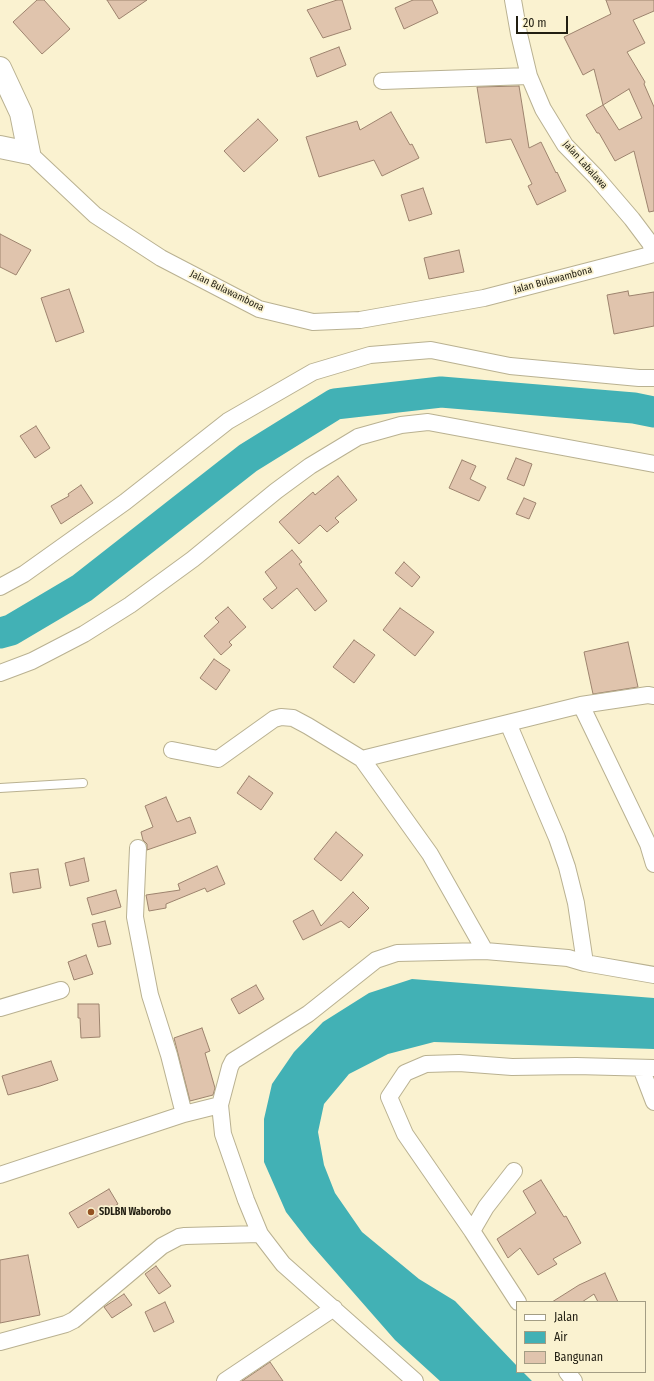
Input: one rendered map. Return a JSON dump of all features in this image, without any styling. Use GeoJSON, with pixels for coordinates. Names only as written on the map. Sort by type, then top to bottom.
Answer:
{"type":"FeatureCollection","features":[{"type":"Feature","properties":{"kind":"main road"},"geometry":{"type":"LineString","coordinates":[[0,68],[21,114],[29,153],[0,148]]}},
{"type":"Feature","properties":{"kind":"street","name":"Jalan Labalawa"},"geometry":{"type":"LineString","coordinates":[[513,0],[529,76],[543,108],[565,145],[596,177],[632,219],[650,243],[654,254]]}},
{"type":"Feature","properties":{"kind":"street"},"geometry":{"type":"LineString","coordinates":[[382,81],[529,76]]}},
{"type":"Feature","properties":{"kind":"street","name":"Jalan Bulawambona"},"geometry":{"type":"LineString","coordinates":[[29,153],[95,215],[161,258],[259,309],[313,322],[360,320],[484,298],[654,254]]}},
{"type":"Feature","properties":{"kind":"street"},"geometry":{"type":"LineString","coordinates":[[0,587],[24,574],[125,502],[228,421],[314,372],[370,354],[431,350],[510,366],[639,378],[654,378]]}},
{"type":"Feature","properties":{"kind":"street"},"geometry":{"type":"LineString","coordinates":[[0,673],[32,661],[84,634],[130,605],[193,559],[276,491],[310,466],[358,438],[401,426],[428,422],[654,464]]}},
{"type":"Feature","properties":{"kind":"street"},"geometry":{"type":"LineString","coordinates":[[362,759],[581,705],[648,695],[654,696]]}},
{"type":"Feature","properties":{"kind":"street"},"geometry":{"type":"LineString","coordinates":[[581,705],[648,844],[654,864]]}},
{"type":"Feature","properties":{"kind":"street"},"geometry":{"type":"LineString","coordinates":[[172,750],[218,759],[274,719],[281,717],[293,718],[362,759],[430,854],[485,950]]}},
{"type":"Feature","properties":{"kind":"street"},"geometry":{"type":"LineString","coordinates":[[508,723],[557,838],[567,867],[576,903],[585,963]]}},
{"type":"Feature","properties":{"kind":"street"},"geometry":{"type":"LineString","coordinates":[[138,848],[135,917],[150,995],[169,1055],[184,1114]]}},
{"type":"Feature","properties":{"kind":"street"},"geometry":{"type":"LineString","coordinates":[[415,1381],[284,1264],[260,1234],[246,1200],[223,1134],[220,1105],[233,1061],[308,1014],[376,960],[397,953],[485,950],[568,958],[585,963],[654,975]]}},
{"type":"Feature","properties":{"kind":"street"},"geometry":{"type":"LineString","coordinates":[[0,1008],[62,990]]}},
{"type":"Feature","properties":{"kind":"street"},"geometry":{"type":"LineString","coordinates":[[517,1301],[472,1231],[405,1134],[389,1097],[405,1073],[426,1064],[459,1063],[512,1068],[576,1066],[648,1068],[654,1102]]}},
{"type":"Feature","properties":{"kind":"street"},"geometry":{"type":"LineString","coordinates":[[0,1175],[184,1114],[220,1105]]}},
{"type":"Feature","properties":{"kind":"street"},"geometry":{"type":"LineString","coordinates":[[472,1231],[486,1207],[514,1170]]}},
{"type":"Feature","properties":{"kind":"street"},"geometry":{"type":"LineString","coordinates":[[0,1342],[66,1324],[74,1320],[162,1246],[179,1237],[260,1234]]}},
{"type":"Feature","properties":{"kind":"street"},"geometry":{"type":"LineString","coordinates":[[225,1381],[334,1308]]}},
{"type":"Feature","properties":{"kind":"street"},"geometry":{"type":"LineString","coordinates":[[568,1373],[574,1381]]}},
{"type":"Feature","properties":{"kind":"lane"},"geometry":{"type":"LineString","coordinates":[[0,788],[83,783]]}},
{"type":"Feature","properties":{"kind":"water"},"geometry":{"type":"Polygon","coordinates":[[[412,979],[654,998],[654,1049],[434,1042],[388,1054],[349,1074],[324,1104],[318,1132],[324,1165],[335,1193],[362,1232],[419,1279],[455,1301],[516,1365],[516,1373],[524,1373],[532,1381],[440,1381],[395,1340],[310,1243],[286,1212],[264,1162],[264,1119],[272,1084],[294,1052],[323,1022],[369,993],[412,979]]]}},
{"type":"Feature","properties":{"kind":"building"},"geometry":{"type":"Polygon","coordinates":[[[37,0],[44,0],[70,29],[42,54],[13,22],[37,0]]]}},
{"type":"Feature","properties":{"kind":"building"},"geometry":{"type":"Polygon","coordinates":[[[107,0],[147,0],[119,19],[107,0]]]}},
{"type":"Feature","properties":{"kind":"building"},"geometry":{"type":"Polygon","coordinates":[[[337,0],[342,0],[351,29],[323,38],[307,10],[337,0]]]}},
{"type":"Feature","properties":{"kind":"building"},"geometry":{"type":"Polygon","coordinates":[[[413,0],[432,0],[438,13],[404,29],[395,8],[413,0]]]}},
{"type":"Feature","properties":{"kind":"building"},"geometry":{"type":"Polygon","coordinates":[[[606,0],[654,0],[654,11],[633,20],[645,43],[627,52],[645,82],[644,84],[654,107],[654,211],[649,212],[634,151],[615,161],[599,133],[597,133],[586,115],[603,105],[594,69],[583,75],[564,37],[611,14],[606,0]],[[629,89],[603,105],[619,130],[642,118],[629,89]]]}},
{"type":"Feature","properties":{"kind":"building"},"geometry":{"type":"Polygon","coordinates":[[[339,47],[346,65],[317,77],[310,58],[339,47]]]}},
{"type":"Feature","properties":{"kind":"building"},"geometry":{"type":"Polygon","coordinates":[[[519,86],[529,148],[541,142],[566,191],[537,205],[528,186],[532,184],[511,139],[486,143],[477,87],[519,86]]]}},
{"type":"Feature","properties":{"kind":"building"},"geometry":{"type":"Polygon","coordinates":[[[391,112],[410,145],[412,144],[419,158],[382,176],[374,160],[319,177],[306,137],[357,121],[360,130],[391,112]]]}},
{"type":"Feature","properties":{"kind":"building"},"geometry":{"type":"Polygon","coordinates":[[[258,119],[278,140],[244,172],[224,151],[258,119]]]}},
{"type":"Feature","properties":{"kind":"building"},"geometry":{"type":"Polygon","coordinates":[[[423,188],[432,214],[409,221],[401,195],[423,188]]]}},
{"type":"Feature","properties":{"kind":"building"},"geometry":{"type":"Polygon","coordinates":[[[0,234],[31,250],[16,275],[0,267],[0,234]]]}},
{"type":"Feature","properties":{"kind":"building"},"geometry":{"type":"Polygon","coordinates":[[[459,250],[464,272],[429,279],[424,258],[459,250]]]}},
{"type":"Feature","properties":{"kind":"building"},"geometry":{"type":"Polygon","coordinates":[[[69,289],[84,332],[56,342],[41,298],[69,289]]]}},
{"type":"Feature","properties":{"kind":"building"},"geometry":{"type":"Polygon","coordinates":[[[628,291],[629,296],[654,292],[654,326],[614,334],[607,295],[628,291]]]}},
{"type":"Feature","properties":{"kind":"building"},"geometry":{"type":"Polygon","coordinates":[[[36,426],[50,448],[35,458],[20,436],[36,426]]]}},
{"type":"Feature","properties":{"kind":"building"},"geometry":{"type":"Polygon","coordinates":[[[516,458],[532,464],[524,486],[507,479],[516,458]]]}},
{"type":"Feature","properties":{"kind":"building"},"geometry":{"type":"Polygon","coordinates":[[[462,460],[476,466],[470,479],[486,487],[479,501],[449,488],[462,460]]]}},
{"type":"Feature","properties":{"kind":"building"},"geometry":{"type":"Polygon","coordinates":[[[338,476],[357,500],[335,518],[339,522],[327,532],[320,525],[299,544],[279,522],[313,492],[315,495],[338,476]]]}},
{"type":"Feature","properties":{"kind":"building"},"geometry":{"type":"Polygon","coordinates":[[[81,485],[93,503],[61,524],[51,506],[69,496],[68,494],[81,485]]]}},
{"type":"Feature","properties":{"kind":"building"},"geometry":{"type":"Polygon","coordinates":[[[524,498],[536,503],[529,519],[516,514],[524,498]]]}},
{"type":"Feature","properties":{"kind":"building"},"geometry":{"type":"Polygon","coordinates":[[[292,550],[302,562],[299,564],[327,601],[315,611],[297,588],[272,609],[263,599],[277,588],[265,572],[292,550]]]}},
{"type":"Feature","properties":{"kind":"building"},"geometry":{"type":"Polygon","coordinates":[[[404,562],[420,577],[412,587],[395,573],[404,562]]]}},
{"type":"Feature","properties":{"kind":"building"},"geometry":{"type":"Polygon","coordinates":[[[228,607],[246,627],[229,642],[232,645],[221,655],[204,636],[219,622],[215,618],[228,607]]]}},
{"type":"Feature","properties":{"kind":"building"},"geometry":{"type":"Polygon","coordinates":[[[400,608],[434,632],[415,656],[383,630],[400,608]]]}},
{"type":"Feature","properties":{"kind":"building"},"geometry":{"type":"Polygon","coordinates":[[[354,640],[375,655],[354,683],[333,667],[354,640]]]}},
{"type":"Feature","properties":{"kind":"building"},"geometry":{"type":"Polygon","coordinates":[[[628,642],[638,687],[593,694],[584,652],[628,642]]]}},
{"type":"Feature","properties":{"kind":"building"},"geometry":{"type":"Polygon","coordinates":[[[214,659],[230,670],[216,690],[200,678],[214,659]]]}},
{"type":"Feature","properties":{"kind":"building"},"geometry":{"type":"Polygon","coordinates":[[[249,776],[273,793],[261,810],[237,793],[249,776]]]}},
{"type":"Feature","properties":{"kind":"building"},"geometry":{"type":"Polygon","coordinates":[[[166,797],[177,822],[190,817],[196,833],[147,850],[147,844],[143,840],[141,832],[153,827],[145,806],[166,797]]]}},
{"type":"Feature","properties":{"kind":"building"},"geometry":{"type":"Polygon","coordinates":[[[336,832],[363,855],[341,881],[314,859],[336,832]]]}},
{"type":"Feature","properties":{"kind":"building"},"geometry":{"type":"Polygon","coordinates":[[[84,858],[89,881],[70,886],[65,863],[84,858]]]}},
{"type":"Feature","properties":{"kind":"building"},"geometry":{"type":"Polygon","coordinates":[[[217,866],[225,884],[207,892],[205,888],[166,904],[166,908],[149,911],[146,895],[180,890],[178,884],[217,866]]]}},
{"type":"Feature","properties":{"kind":"building"},"geometry":{"type":"Polygon","coordinates":[[[38,869],[41,888],[13,893],[10,873],[38,869]]]}},
{"type":"Feature","properties":{"kind":"building"},"geometry":{"type":"Polygon","coordinates":[[[116,890],[121,907],[92,915],[87,898],[116,890]]]}},
{"type":"Feature","properties":{"kind":"building"},"geometry":{"type":"Polygon","coordinates":[[[353,892],[369,908],[349,928],[341,921],[303,940],[293,921],[313,910],[321,926],[353,892]]]}},
{"type":"Feature","properties":{"kind":"building"},"geometry":{"type":"Polygon","coordinates":[[[105,921],[111,944],[98,947],[92,924],[105,921]]]}},
{"type":"Feature","properties":{"kind":"building"},"geometry":{"type":"Polygon","coordinates":[[[86,955],[93,974],[74,980],[68,962],[86,955]]]}},
{"type":"Feature","properties":{"kind":"building"},"geometry":{"type":"Polygon","coordinates":[[[256,985],[264,999],[239,1014],[231,999],[256,985]]]}},
{"type":"Feature","properties":{"kind":"building"},"geometry":{"type":"Polygon","coordinates":[[[78,1004],[99,1004],[100,1037],[81,1038],[80,1018],[78,1018],[78,1004]]]}},
{"type":"Feature","properties":{"kind":"building"},"geometry":{"type":"Polygon","coordinates":[[[202,1028],[210,1051],[205,1053],[215,1088],[213,1095],[190,1101],[174,1038],[202,1028]]]}},
{"type":"Feature","properties":{"kind":"building"},"geometry":{"type":"Polygon","coordinates":[[[51,1061],[58,1080],[8,1095],[2,1076],[51,1061]]]}},
{"type":"Feature","properties":{"kind":"building"},"geometry":{"type":"Polygon","coordinates":[[[541,1180],[564,1217],[566,1216],[581,1243],[553,1259],[557,1264],[538,1275],[520,1248],[508,1258],[497,1239],[536,1213],[523,1191],[541,1180]]]}},
{"type":"Feature","properties":{"kind":"building"},"geometry":{"type":"Polygon","coordinates":[[[109,1189],[118,1204],[78,1228],[69,1213],[109,1189]]]}},
{"type":"Feature","properties":{"kind":"building"},"geometry":{"type":"Polygon","coordinates":[[[28,1255],[40,1315],[0,1323],[0,1260],[28,1255]]]}},
{"type":"Feature","properties":{"kind":"building"},"geometry":{"type":"Polygon","coordinates":[[[156,1266],[171,1286],[159,1294],[145,1274],[156,1266]]]}},
{"type":"Feature","properties":{"kind":"building"},"geometry":{"type":"Polygon","coordinates":[[[605,1273],[618,1301],[598,1301],[594,1294],[584,1301],[554,1301],[579,1285],[605,1273]]]}},
{"type":"Feature","properties":{"kind":"building"},"geometry":{"type":"Polygon","coordinates":[[[124,1294],[132,1305],[112,1318],[104,1307],[124,1294]]]}},
{"type":"Feature","properties":{"kind":"building"},"geometry":{"type":"Polygon","coordinates":[[[165,1302],[174,1322],[154,1332],[145,1312],[165,1302]]]}},
{"type":"Feature","properties":{"kind":"building"},"geometry":{"type":"Polygon","coordinates":[[[270,1362],[283,1381],[242,1381],[248,1377],[270,1362]]]}},
{"type":"Feature","properties":{"kind":"waterway"},"geometry":{"type":"LineString","coordinates":[[0,633],[11,630],[82,588],[248,458],[335,404],[441,392],[634,408],[654,412]]}},
{"type":"Feature","properties":{"kind":"place","name":"SDLBN Waborobo"},"geometry":{"type":"Point","coordinates":[91,1212]}}]}
